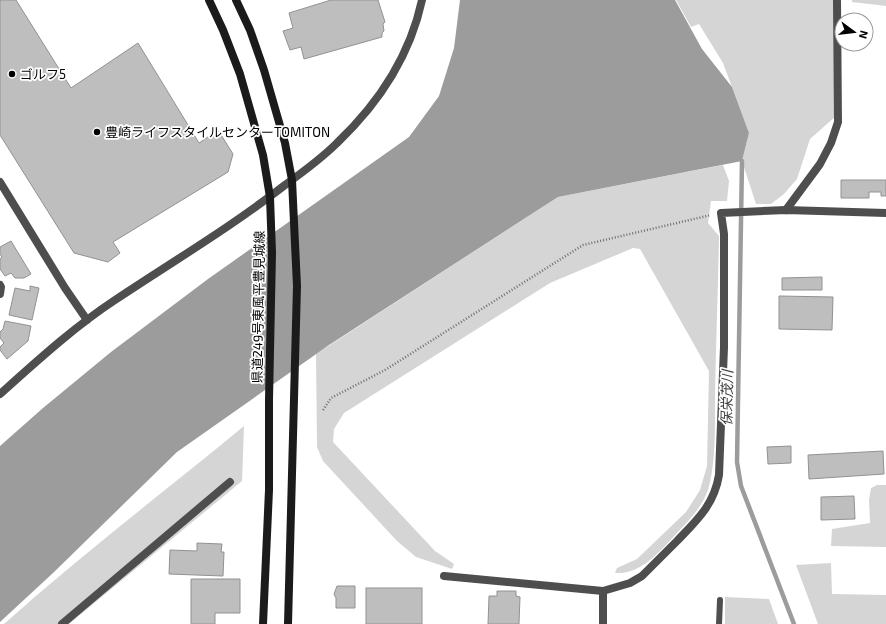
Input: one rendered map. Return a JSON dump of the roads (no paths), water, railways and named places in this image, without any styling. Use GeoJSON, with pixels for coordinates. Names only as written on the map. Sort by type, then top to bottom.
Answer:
{"type":"FeatureCollection","features":[{"type":"Feature","properties":{"kind":"main road","name":"県道249号東風平豊見城線"},"geometry":{"type":"LineString","coordinates":[[209,0],[223,30],[240,74],[263,155],[270,197],[269,490],[263,624]]}},
{"type":"Feature","properties":{"kind":"main road"},"geometry":{"type":"LineString","coordinates":[[236,0],[250,30],[264,70],[285,143],[292,180],[297,286],[288,624]]}},
{"type":"Feature","properties":{"kind":"street"},"geometry":{"type":"LineString","coordinates":[[0,394],[87,320],[219,233],[270,197],[336,144],[371,106],[385,87],[403,56],[412,35],[422,0]]}},
{"type":"Feature","properties":{"kind":"street"},"geometry":{"type":"LineString","coordinates":[[786,210],[820,164],[831,143],[838,122],[837,0]]}},
{"type":"Feature","properties":{"kind":"street"},"geometry":{"type":"LineString","coordinates":[[0,182],[65,288],[87,320]]}},
{"type":"Feature","properties":{"kind":"street"},"geometry":{"type":"LineString","coordinates":[[444,576],[603,591],[630,583],[642,576],[701,516],[711,501],[717,488],[719,475],[724,346],[724,234],[721,213],[786,210],[886,213]]}},
{"type":"Feature","properties":{"kind":"street"},"geometry":{"type":"LineString","coordinates":[[0,285],[0,294]]}},
{"type":"Feature","properties":{"kind":"street"},"geometry":{"type":"LineString","coordinates":[[62,624],[230,482]]}},
{"type":"Feature","properties":{"kind":"street"},"geometry":{"type":"LineString","coordinates":[[603,591],[603,624]]}},
{"type":"Feature","properties":{"kind":"lane"},"geometry":{"type":"LineString","coordinates":[[719,624],[720,600]]}},
{"type":"Feature","properties":{"kind":"waterway","name":"保栄茂川"},"geometry":{"type":"LineString","coordinates":[[742,161],[737,462],[741,486],[794,624]]}},
{"type":"Feature","properties":{"kind":"place","name":"ゴルフ5"},"geometry":{"type":"Point","coordinates":[12,74]}},
{"type":"Feature","properties":{"kind":"place","name":"豊崎ライフスタイルセンターTOMITON"},"geometry":{"type":"Point","coordinates":[97,132]}}]}
